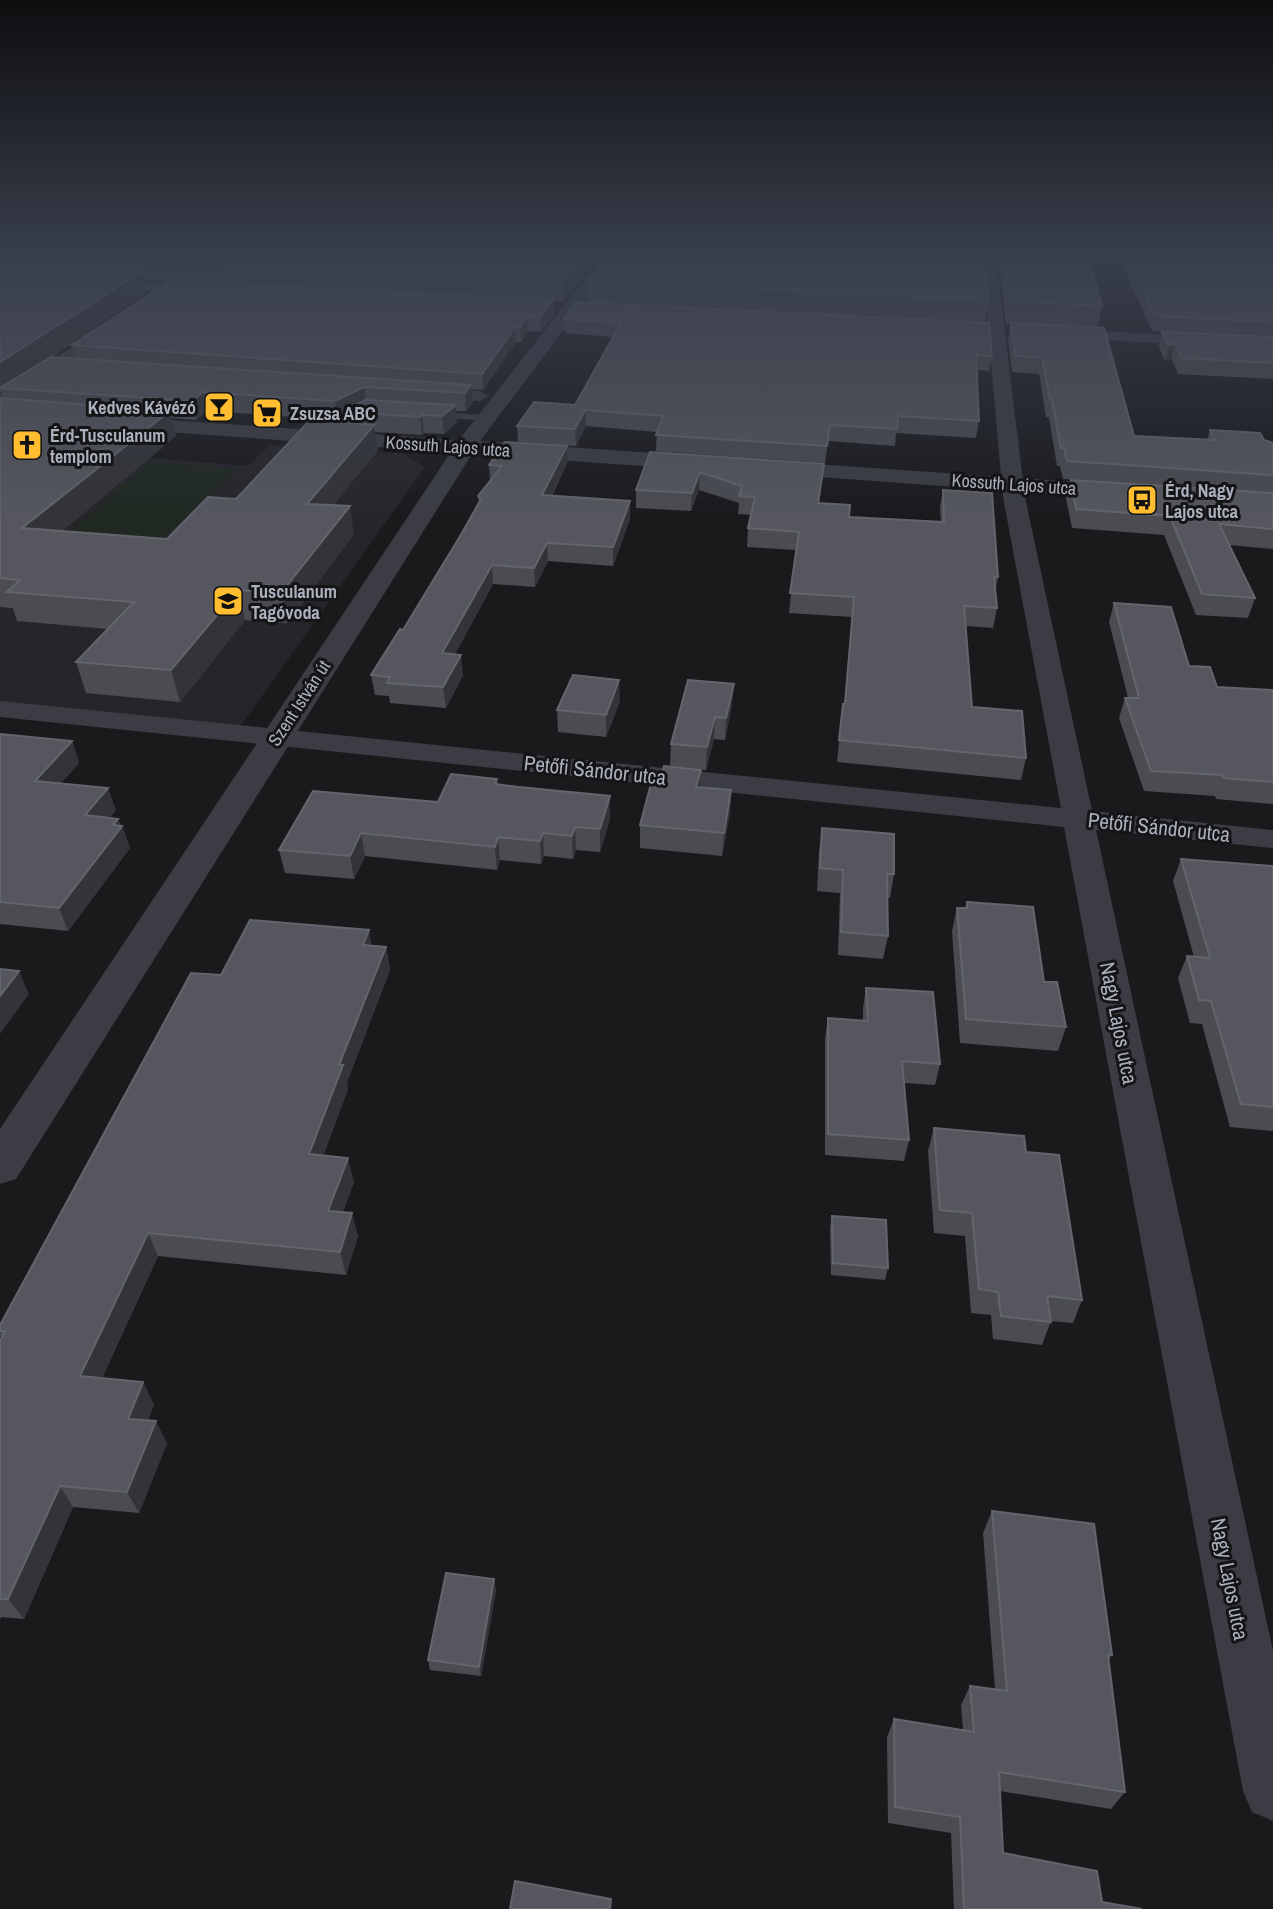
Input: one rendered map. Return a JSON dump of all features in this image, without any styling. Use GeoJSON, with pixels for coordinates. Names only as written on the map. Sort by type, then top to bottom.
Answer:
{"type":"FeatureCollection","features":[{"type":"Feature","properties":{"kind":"street"},"geometry":{"type":"LineString","coordinates":[[4,411],[51,367],[89,341]]}},
{"type":"Feature","properties":{"kind":"street","name":"Szent István út"},"geometry":{"type":"LineString","coordinates":[[0,1166],[465,447],[553,341]]}},
{"type":"Feature","properties":{"kind":"street","name":"Nagy Lajos utca"},"geometry":{"type":"LineString","coordinates":[[998,341],[1012,484],[1273,1791]]}},
{"type":"Feature","properties":{"kind":"street"},"geometry":{"type":"LineString","coordinates":[[1196,341],[1273,345]]}},
{"type":"Feature","properties":{"kind":"street"},"geometry":{"type":"LineString","coordinates":[[51,367],[88,369]]}},
{"type":"Feature","properties":{"kind":"street"},"geometry":{"type":"LineString","coordinates":[[406,390],[480,396]]}},
{"type":"Feature","properties":{"kind":"street","name":"Kossuth Lajos utca"},"geometry":{"type":"LineString","coordinates":[[99,422],[334,431],[465,447],[726,465]]}},
{"type":"Feature","properties":{"kind":"street","name":"Kossuth Lajos utca"},"geometry":{"type":"LineString","coordinates":[[754,467],[1150,494]]}},
{"type":"Feature","properties":{"kind":"street","name":"Petőfi Sándor utca"},"geometry":{"type":"LineString","coordinates":[[0,709],[1273,839]]}},
{"type":"Feature","properties":{"kind":"lane"},"geometry":{"type":"LineString","coordinates":[[420,413],[489,418]]}},
{"type":"Feature","properties":{"kind":"shaded area","name":"Tusculanum Tagóvoda"},"geometry":{"type":"Polygon","coordinates":[[[270,445],[404,454],[425,467],[235,734],[0,709],[0,534],[53,538],[150,458],[248,466],[270,445]]]}},
{"type":"Feature","properties":{"kind":"shaded area"},"geometry":{"type":"Polygon","coordinates":[[[149,462],[237,469],[161,539],[68,533],[149,462]]]}},
{"type":"Feature","properties":{"kind":"building"},"geometry":{"type":"Polygon","coordinates":[[[0,341],[33,341],[0,362],[0,341]]]}},
{"type":"Feature","properties":{"kind":"building"},"geometry":{"type":"Polygon","coordinates":[[[78,341],[505,341],[482,374],[72,345],[78,341]]]}},
{"type":"Feature","properties":{"kind":"building"},"geometry":{"type":"Polygon","coordinates":[[[611,341],[991,341],[992,356],[976,355],[979,421],[898,416],[897,429],[830,425],[827,446],[656,435],[663,416],[585,410],[575,429],[517,426],[534,402],[575,405],[611,341]]]}},
{"type":"Feature","properties":{"kind":"building"},"geometry":{"type":"Polygon","coordinates":[[[1013,341],[1108,341],[1134,436],[1214,440],[1210,430],[1260,433],[1264,440],[1273,443],[1273,475],[1067,461],[1064,448],[1061,448],[1042,358],[1015,356],[1013,341]]]}},
{"type":"Feature","properties":{"kind":"building"},"geometry":{"type":"Polygon","coordinates":[[[1167,341],[1273,341],[1273,363],[1182,358],[1175,343],[1169,345],[1167,341]]]}},
{"type":"Feature","properties":{"kind":"building"},"geometry":{"type":"Polygon","coordinates":[[[51,357],[471,385],[465,393],[364,387],[335,401],[203,392],[192,401],[0,388],[51,357]]]}},
{"type":"Feature","properties":{"kind":"building"},"geometry":{"type":"Polygon","coordinates":[[[0,398],[170,411],[22,528],[167,539],[208,497],[236,499],[310,420],[374,425],[307,504],[350,506],[281,593],[238,590],[171,670],[76,662],[134,602],[7,592],[20,580],[0,578],[0,398]]]}},
{"type":"Feature","properties":{"kind":"building"},"geometry":{"type":"Polygon","coordinates":[[[365,400],[456,405],[442,416],[343,412],[365,400]]]}},
{"type":"Feature","properties":{"kind":"building"},"geometry":{"type":"Polygon","coordinates":[[[505,442],[567,446],[542,495],[630,501],[613,547],[547,543],[534,568],[492,565],[442,653],[461,655],[443,687],[387,683],[390,677],[371,675],[400,629],[403,630],[462,533],[481,499],[478,496],[502,466],[489,465],[505,442]]]}},
{"type":"Feature","properties":{"kind":"building"},"geometry":{"type":"Polygon","coordinates":[[[650,452],[824,464],[818,503],[850,505],[849,517],[944,522],[943,490],[992,493],[998,577],[994,577],[997,608],[964,606],[972,707],[1022,711],[1026,758],[839,740],[845,704],[854,597],[790,593],[799,532],[748,528],[755,497],[739,496],[742,486],[700,472],[692,493],[636,490],[650,452]]]}},
{"type":"Feature","properties":{"kind":"building"},"geometry":{"type":"Polygon","coordinates":[[[1071,480],[1273,493],[1273,529],[1219,524],[1255,598],[1202,594],[1170,516],[1076,509],[1071,480]]]}},
{"type":"Feature","properties":{"kind":"building"},"geometry":{"type":"Polygon","coordinates":[[[1114,603],[1171,607],[1189,666],[1210,667],[1217,687],[1273,690],[1273,782],[1224,778],[1222,775],[1151,771],[1125,698],[1139,698],[1114,603]]]}},
{"type":"Feature","properties":{"kind":"building"},"geometry":{"type":"Polygon","coordinates":[[[573,675],[619,680],[606,715],[557,710],[573,675]]]}},
{"type":"Feature","properties":{"kind":"building"},"geometry":{"type":"Polygon","coordinates":[[[688,680],[734,684],[726,718],[715,717],[707,747],[671,744],[688,680]]]}},
{"type":"Feature","properties":{"kind":"building"},"geometry":{"type":"Polygon","coordinates":[[[0,734],[72,741],[35,781],[108,788],[85,815],[118,819],[113,825],[122,826],[59,908],[0,902],[0,734]]]}},
{"type":"Feature","properties":{"kind":"building"},"geometry":{"type":"Polygon","coordinates":[[[664,766],[701,770],[696,787],[731,790],[724,833],[640,825],[653,776],[661,777],[664,766]]]}},
{"type":"Feature","properties":{"kind":"building"},"geometry":{"type":"Polygon","coordinates":[[[451,774],[497,779],[495,784],[610,796],[600,829],[575,827],[572,836],[543,833],[540,841],[498,837],[495,847],[361,833],[350,856],[279,850],[313,791],[438,802],[451,774]]]}},
{"type":"Feature","properties":{"kind":"building"},"geometry":{"type":"Polygon","coordinates":[[[822,828],[894,834],[894,874],[887,874],[888,936],[841,932],[843,870],[820,868],[822,828]]]}},
{"type":"Feature","properties":{"kind":"building"},"geometry":{"type":"Polygon","coordinates":[[[1181,859],[1273,866],[1273,1107],[1241,1104],[1211,1001],[1199,1000],[1187,956],[1210,958],[1181,859]]]}},
{"type":"Feature","properties":{"kind":"building"},"geometry":{"type":"Polygon","coordinates":[[[967,902],[1033,907],[1044,982],[1057,982],[1066,1027],[966,1019],[957,908],[967,908],[967,902]]]}},
{"type":"Feature","properties":{"kind":"building"},"geometry":{"type":"Polygon","coordinates":[[[250,920],[369,930],[363,945],[386,947],[339,1065],[343,1065],[309,1154],[348,1158],[328,1211],[352,1213],[340,1252],[148,1233],[80,1376],[143,1382],[128,1419],[156,1421],[127,1492],[60,1486],[8,1599],[0,1599],[0,1341],[5,1331],[0,1331],[0,1325],[191,973],[221,975],[250,920]]]}},
{"type":"Feature","properties":{"kind":"building"},"geometry":{"type":"Polygon","coordinates":[[[0,969],[19,971],[0,996],[0,969]]]}},
{"type":"Feature","properties":{"kind":"building"},"geometry":{"type":"Polygon","coordinates":[[[866,988],[933,992],[940,1064],[902,1061],[909,1140],[828,1134],[828,1018],[868,1021],[866,988]]]}},
{"type":"Feature","properties":{"kind":"building"},"geometry":{"type":"Polygon","coordinates":[[[934,1128],[1024,1136],[1026,1152],[1059,1155],[1082,1300],[1047,1296],[1051,1322],[1001,1316],[998,1292],[979,1289],[972,1213],[940,1210],[934,1128]]]}},
{"type":"Feature","properties":{"kind":"building"},"geometry":{"type":"Polygon","coordinates":[[[832,1216],[886,1220],[888,1268],[833,1263],[832,1216]]]}},
{"type":"Feature","properties":{"kind":"building"},"geometry":{"type":"Polygon","coordinates":[[[992,1511],[1094,1524],[1112,1655],[1108,1655],[1125,1792],[999,1772],[1003,1853],[1097,1871],[1102,1902],[1142,1909],[964,1909],[960,1817],[895,1807],[894,1719],[974,1732],[970,1686],[1007,1691],[992,1511]]]}},
{"type":"Feature","properties":{"kind":"building"},"geometry":{"type":"Polygon","coordinates":[[[446,1573],[494,1579],[479,1667],[428,1660],[446,1573]]]}},
{"type":"Feature","properties":{"kind":"building"},"geometry":{"type":"Polygon","coordinates":[[[515,1881],[611,1899],[610,1909],[510,1909],[515,1881]]]}},
{"type":"Feature","properties":{"kind":"place","name":"Kedves Kávézó"},"geometry":{"type":"Point","coordinates":[219,407]}},
{"type":"Feature","properties":{"kind":"place","name":"Zsuzsa ABC"},"geometry":{"type":"Point","coordinates":[267,413]}},
{"type":"Feature","properties":{"kind":"place","name":"Érd-Tusculanum templom"},"geometry":{"type":"Point","coordinates":[27,445]}},
{"type":"Feature","properties":{"kind":"place","name":"Érd, Nagy Lajos utca"},"geometry":{"type":"Point","coordinates":[1142,500]}},
{"type":"Feature","properties":{"kind":"place","name":"Tusculanum Tagóvoda"},"geometry":{"type":"Point","coordinates":[228,601]}}]}
